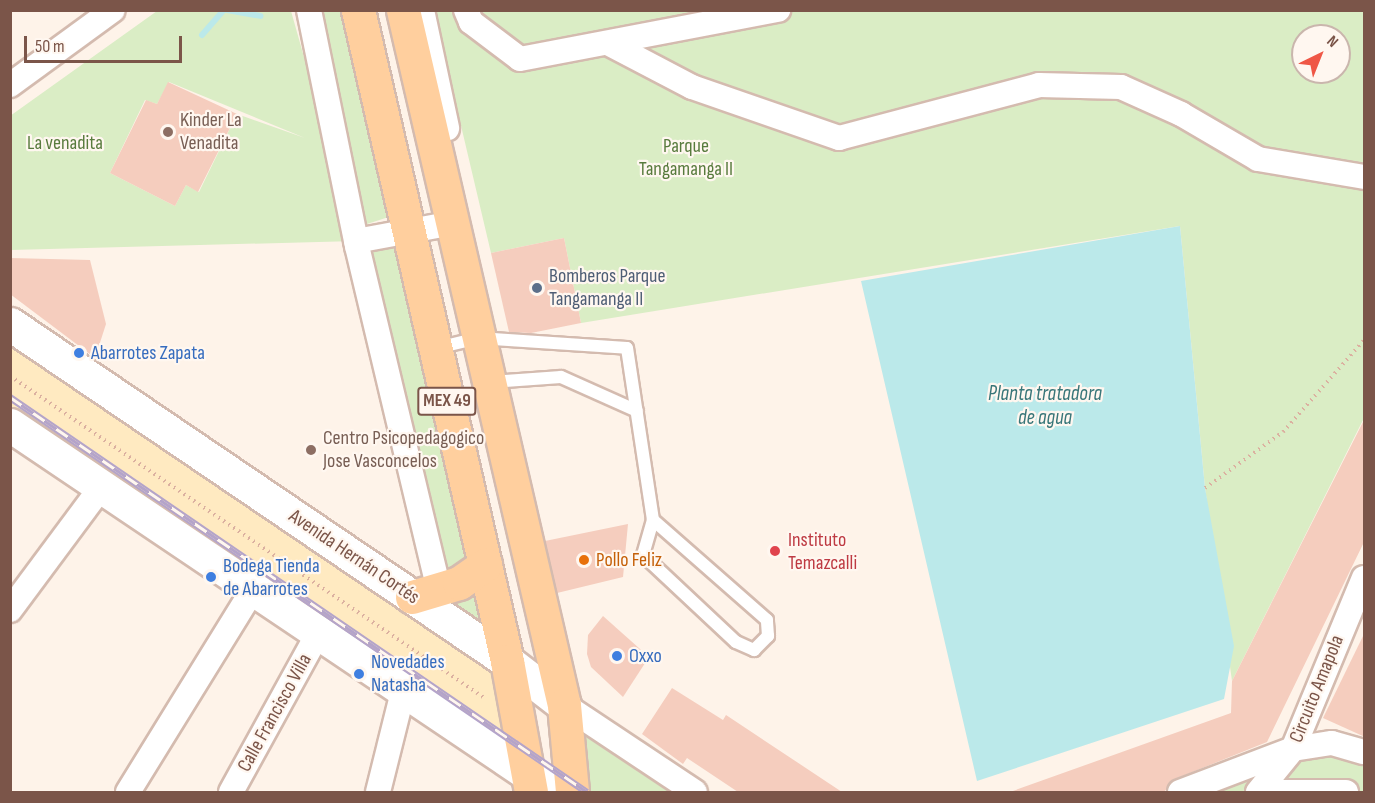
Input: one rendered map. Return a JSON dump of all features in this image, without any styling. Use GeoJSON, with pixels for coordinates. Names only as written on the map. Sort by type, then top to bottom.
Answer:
{"type":"FeatureCollection","features":[{"type":"Feature","properties":{"kind":"main road","name":"MEX 49"},"geometry":{"type":"LineString","coordinates":[[358,10],[507,661],[530,783]]}},
{"type":"Feature","properties":{"kind":"main road","name":"MEX 49"},"geometry":{"type":"LineString","coordinates":[[403,10],[564,705],[572,792]]}},
{"type":"Feature","properties":{"kind":"main road","name":"Avenida Hernán Cortés"},"geometry":{"type":"LineString","coordinates":[[10,324],[426,593],[564,705]]}},
{"type":"Feature","properties":{"kind":"main road"},"geometry":{"type":"LineString","coordinates":[[10,425],[100,489],[254,590],[403,692],[530,783],[555,792]]}},
{"type":"Feature","properties":{"kind":"main road"},"geometry":{"type":"LineString","coordinates":[[426,593],[459,583],[485,565]]}},
{"type":"Feature","properties":{"kind":"street"},"geometry":{"type":"LineString","coordinates":[[10,85],[113,10]]}},
{"type":"Feature","properties":{"kind":"street"},"geometry":{"type":"LineString","coordinates":[[309,10],[426,593]]}},
{"type":"Feature","properties":{"kind":"street"},"geometry":{"type":"LineString","coordinates":[[356,241],[408,229],[453,223],[455,168],[422,10]]}},
{"type":"Feature","properties":{"kind":"street"},"geometry":{"type":"LineString","coordinates":[[466,10],[471,22],[520,59],[778,10]]}},
{"type":"Feature","properties":{"kind":"street"},"geometry":{"type":"LineString","coordinates":[[608,43],[692,87],[839,138],[1039,86],[1121,87],[1181,114],[1258,159],[1365,177]]}},
{"type":"Feature","properties":{"kind":"street"},"geometry":{"type":"LineString","coordinates":[[10,610],[100,489]]}},
{"type":"Feature","properties":{"kind":"street"},"geometry":{"type":"LineString","coordinates":[[128,792],[254,590]]}},
{"type":"Feature","properties":{"kind":"street","name":"Circuito Amapola"},"geometry":{"type":"LineString","coordinates":[[1258,792],[1293,749],[1362,591]]}},
{"type":"Feature","properties":{"kind":"street","name":"Calle Francisco Villa"},"geometry":{"type":"LineString","coordinates":[[231,792],[318,634]]}},
{"type":"Feature","properties":{"kind":"street"},"geometry":{"type":"LineString","coordinates":[[378,792],[403,692]]}},
{"type":"Feature","properties":{"kind":"street","name":"Avenida Hernán Cortés"},"geometry":{"type":"LineString","coordinates":[[564,705],[695,792]]}},
{"type":"Feature","properties":{"kind":"street"},"geometry":{"type":"LineString","coordinates":[[1180,792],[1293,749],[1332,743],[1365,752]]}},
{"type":"Feature","properties":{"kind":"street"},"geometry":{"type":"LineString","coordinates":[[1264,792],[1346,792]]}},
{"type":"Feature","properties":{"kind":"lane"},"geometry":{"type":"LineString","coordinates":[[435,349],[478,338],[627,348],[653,520],[643,555],[736,642],[754,650],[768,636],[767,620],[653,520]]}},
{"type":"Feature","properties":{"kind":"lane"},"geometry":{"type":"LineString","coordinates":[[489,382],[561,376],[637,411]]}},
{"type":"Feature","properties":{"kind":"path"},"geometry":{"type":"LineString","coordinates":[[1205,488],[1283,432],[1365,340]]}},
{"type":"Feature","properties":{"kind":"path"},"geometry":{"type":"LineString","coordinates":[[10,376],[516,718]]}},
{"type":"Feature","properties":{"kind":"green space","name":"La venadita"},"geometry":{"type":"Polygon","coordinates":[[[157,11],[291,11],[356,241],[11,250],[10,116],[157,11]],[[169,82],[157,104],[145,100],[110,173],[175,206],[186,185],[199,192],[237,114],[305,138],[169,82]]]}},
{"type":"Feature","properties":{"kind":"green space"},"geometry":{"type":"Polygon","coordinates":[[[313,11],[354,11],[404,212],[364,225],[313,11]]]}},
{"type":"Feature","properties":{"kind":"green space","name":"Parque Tangamanga II"},"geometry":{"type":"Polygon","coordinates":[[[434,11],[1364,11],[1364,418],[1232,681],[1205,488],[1180,226],[581,323],[564,238],[491,253],[434,11]]]}},
{"type":"Feature","properties":{"kind":"green space"},"geometry":{"type":"Polygon","coordinates":[[[397,240],[472,569],[435,580],[357,246],[397,240]]]}},
{"type":"Feature","properties":{"kind":"green space"},"geometry":{"type":"Polygon","coordinates":[[[481,581],[491,630],[433,599],[481,581]]]}},
{"type":"Feature","properties":{"kind":"green space"},"geometry":{"type":"Polygon","coordinates":[[[578,724],[679,792],[585,792],[578,724]]]}},
{"type":"Feature","properties":{"kind":"green space"},"geometry":{"type":"Polygon","coordinates":[[[1334,750],[1364,761],[1364,792],[1269,781],[1241,792],[1182,792],[1334,750]]]}},
{"type":"Feature","properties":{"kind":"sand"},"geometry":{"type":"Polygon","coordinates":[[[10,336],[496,663],[509,755],[11,421],[10,336]]]}},
{"type":"Feature","properties":{"kind":"water","name":"Planta tratadora de agua"},"geometry":{"type":"Polygon","coordinates":[[[1180,226],[1205,488],[1234,646],[1224,699],[977,781],[861,281],[1180,226]]]}},
{"type":"Feature","properties":{"kind":"building","name":"La venadita"},"geometry":{"type":"Polygon","coordinates":[[[168,82],[237,114],[198,192],[186,185],[175,206],[110,173],[146,100],[157,104],[168,82]]]}},
{"type":"Feature","properties":{"kind":"building","name":"Bomberos Parque Tangamanga II"},"geometry":{"type":"Polygon","coordinates":[[[564,238],[581,323],[531,333],[509,332],[491,253],[564,238]]]}},
{"type":"Feature","properties":{"kind":"building"},"geometry":{"type":"Polygon","coordinates":[[[10,258],[90,260],[106,324],[95,358],[10,294],[10,258]]]}},
{"type":"Feature","properties":{"kind":"building"},"geometry":{"type":"Polygon","coordinates":[[[1365,418],[1365,540],[1267,742],[1175,779],[1164,792],[1010,792],[1231,713],[1232,681],[1365,418]]]}},
{"type":"Feature","properties":{"kind":"building","name":"Pollo Feliz"},"geometry":{"type":"Polygon","coordinates":[[[628,524],[623,577],[557,593],[545,541],[628,524]]]}},
{"type":"Feature","properties":{"kind":"building","name":"Oxxo"},"geometry":{"type":"Polygon","coordinates":[[[603,616],[649,657],[623,697],[591,667],[587,654],[588,635],[603,616]]]}},
{"type":"Feature","properties":{"kind":"building"},"geometry":{"type":"Polygon","coordinates":[[[1365,634],[1365,737],[1323,718],[1365,634]]]}},
{"type":"Feature","properties":{"kind":"building"},"geometry":{"type":"Polygon","coordinates":[[[672,688],[723,720],[726,715],[842,792],[738,792],[687,758],[683,764],[642,734],[672,688]]]}},
{"type":"Feature","properties":{"kind":"waterway"},"geometry":{"type":"LineString","coordinates":[[202,35],[224,10]]}},
{"type":"Feature","properties":{"kind":"waterway"},"geometry":{"type":"LineString","coordinates":[[227,10],[260,16]]}},
{"type":"Feature","properties":{"kind":"railway"},"geometry":{"type":"LineString","coordinates":[[10,397],[587,792]]}},
{"type":"Feature","properties":{"kind":"place","name":"Kinder La Venadita"},"geometry":{"type":"Point","coordinates":[168,132]}},
{"type":"Feature","properties":{"kind":"place","name":"Bomberos Parque Tangamanga II"},"geometry":{"type":"Point","coordinates":[537,288]}},
{"type":"Feature","properties":{"kind":"place","name":"Abarrotes Zapata"},"geometry":{"type":"Point","coordinates":[79,353]}},
{"type":"Feature","properties":{"kind":"place","name":"Centro Psicopedagogico Jose Vasconcelos"},"geometry":{"type":"Point","coordinates":[311,450]}},
{"type":"Feature","properties":{"kind":"place","name":"Instituto Temazcalli"},"geometry":{"type":"Point","coordinates":[775,551]}},
{"type":"Feature","properties":{"kind":"place","name":"Pollo Feliz"},"geometry":{"type":"Point","coordinates":[584,560]}},
{"type":"Feature","properties":{"kind":"place","name":"Bodega Tienda de Abarrotes"},"geometry":{"type":"Point","coordinates":[211,577]}},
{"type":"Feature","properties":{"kind":"place","name":"Oxxo"},"geometry":{"type":"Point","coordinates":[617,656]}},
{"type":"Feature","properties":{"kind":"place","name":"Novedades Natasha"},"geometry":{"type":"Point","coordinates":[359,674]}}]}
